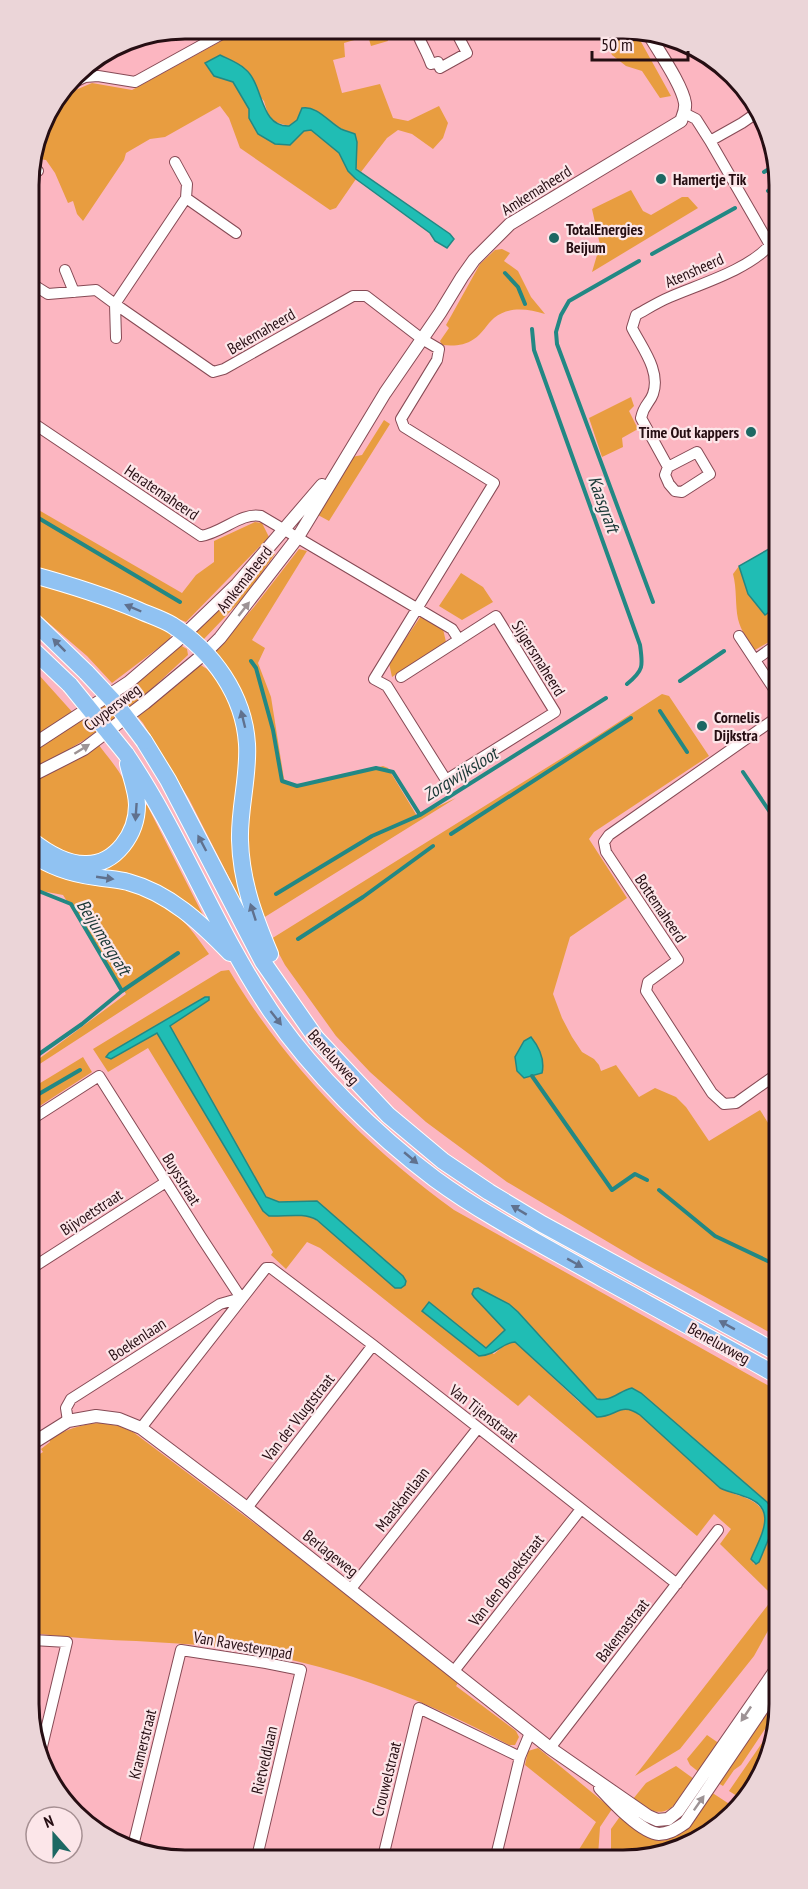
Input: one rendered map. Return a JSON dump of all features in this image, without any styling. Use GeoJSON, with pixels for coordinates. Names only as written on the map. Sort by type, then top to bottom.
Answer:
{"type":"FeatureCollection","features":[{"type":"Feature","properties":{"kind":"highway"},"geometry":{"type":"LineString","coordinates":[[39,577],[106,597],[171,624],[213,662],[237,699],[245,722],[247,746],[240,839],[244,877],[252,912],[291,1004]]}},
{"type":"Feature","properties":{"kind":"highway","name":"Beneluxweg"},"geometry":{"type":"LineString","coordinates":[[39,627],[116,704],[144,741],[185,811],[263,962],[291,1004],[328,1051],[388,1115],[443,1161],[489,1192],[542,1224],[769,1348]]}},
{"type":"Feature","properties":{"kind":"highway","name":"Beneluxweg"},"geometry":{"type":"LineString","coordinates":[[39,656],[70,685],[126,754],[151,792],[245,968],[270,1010],[330,1085],[435,1179],[535,1241],[769,1371]]}},
{"type":"Feature","properties":{"kind":"highway"},"geometry":{"type":"LineString","coordinates":[[39,846],[50,854],[87,865],[106,859],[126,843],[135,822],[137,804],[126,754]]}},
{"type":"Feature","properties":{"kind":"highway"},"geometry":{"type":"LineString","coordinates":[[39,859],[62,870],[128,882],[155,893],[180,907],[203,926],[245,968]]}},
{"type":"Feature","properties":{"kind":"street"},"geometry":{"type":"LineString","coordinates":[[88,77],[98,76],[135,82],[214,39]]}},
{"type":"Feature","properties":{"kind":"street"},"geometry":{"type":"LineString","coordinates":[[419,39],[428,52],[431,64],[438,62],[440,68],[467,53],[460,39]]}},
{"type":"Feature","properties":{"kind":"street"},"geometry":{"type":"LineString","coordinates":[[654,43],[682,92],[685,104],[684,113]]}},
{"type":"Feature","properties":{"kind":"street","name":"Atensheerd"},"geometry":{"type":"LineString","coordinates":[[684,113],[696,119],[769,243]]}},
{"type":"Feature","properties":{"kind":"street","name":"Amkemaheerd"},"geometry":{"type":"LineString","coordinates":[[205,653],[239,614],[298,537],[385,393],[474,260],[510,224],[660,135],[681,121],[684,113]]}},
{"type":"Feature","properties":{"kind":"street"},"geometry":{"type":"LineString","coordinates":[[710,141],[751,117]]}},
{"type":"Feature","properties":{"kind":"street"},"geometry":{"type":"LineString","coordinates":[[116,338],[115,304],[186,198],[187,184],[175,162]]}},
{"type":"Feature","properties":{"kind":"street"},"geometry":{"type":"LineString","coordinates":[[186,198],[236,233]]}},
{"type":"Feature","properties":{"kind":"street","name":"Atensheerd"},"geometry":{"type":"LineString","coordinates":[[668,467],[641,418],[643,407],[653,394],[656,373],[632,328],[636,315],[669,298],[720,277],[763,253],[769,246]]}},
{"type":"Feature","properties":{"kind":"street"},"geometry":{"type":"LineString","coordinates":[[65,270],[74,292]]}},
{"type":"Feature","properties":{"kind":"street","name":"Bekemaheerd"},"geometry":{"type":"LineString","coordinates":[[39,288],[48,294],[96,290],[213,372],[224,369],[353,296],[366,296],[422,339]]}},
{"type":"Feature","properties":{"kind":"street","name":"Sijgersmaheerd"},"geometry":{"type":"LineString","coordinates":[[401,676],[496,616],[555,712],[446,780],[387,686],[374,680],[494,483],[404,427],[401,419],[437,360],[439,349],[422,339]]}},
{"type":"Feature","properties":{"kind":"street","name":"Heratemaheerd"},"geometry":{"type":"LineString","coordinates":[[39,427],[201,536],[210,535],[252,514],[261,516],[284,529]]}},
{"type":"Feature","properties":{"kind":"street","name":"Amkemaheerd"},"geometry":{"type":"LineString","coordinates":[[184,635],[237,584],[342,461]]}},
{"type":"Feature","properties":{"kind":"street"},"geometry":{"type":"LineString","coordinates":[[284,529],[452,629],[459,640]]}},
{"type":"Feature","properties":{"kind":"street","name":"Cuypersweg"},"geometry":{"type":"LineString","coordinates":[[39,741],[129,682],[184,635]]}},
{"type":"Feature","properties":{"kind":"street"},"geometry":{"type":"LineString","coordinates":[[739,636],[769,682]]}},
{"type":"Feature","properties":{"kind":"street"},"geometry":{"type":"LineString","coordinates":[[754,660],[769,650]]}},
{"type":"Feature","properties":{"kind":"street","name":"Cuypersweg"},"geometry":{"type":"LineString","coordinates":[[39,772],[84,748],[146,703],[205,653]]}},
{"type":"Feature","properties":{"kind":"street","name":"Bottemaheerd"},"geometry":{"type":"LineString","coordinates":[[769,723],[609,835],[604,842],[606,852],[678,960],[648,982],[646,991],[712,1093],[724,1104],[736,1103],[769,1080]]}},
{"type":"Feature","properties":{"kind":"street","name":"Buysstraat"},"geometry":{"type":"LineString","coordinates":[[39,1115],[99,1076],[242,1298]]}},
{"type":"Feature","properties":{"kind":"street","name":"Bijvoetstraat"},"geometry":{"type":"LineString","coordinates":[[39,1264],[166,1182]]}},
{"type":"Feature","properties":{"kind":"street","name":"Van Tijenstraat"},"geometry":{"type":"LineString","coordinates":[[242,1298],[266,1268],[271,1268],[373,1345],[676,1584]]}},
{"type":"Feature","properties":{"kind":"street"},"geometry":{"type":"LineString","coordinates":[[141,1428],[242,1298]]}},
{"type":"Feature","properties":{"kind":"street","name":"Boekenlaan"},"geometry":{"type":"LineString","coordinates":[[68,1421],[66,1408],[71,1400],[220,1304],[242,1298]]}},
{"type":"Feature","properties":{"kind":"street","name":"Van der Vlugtstraat"},"geometry":{"type":"LineString","coordinates":[[247,1508],[373,1345]]}},
{"type":"Feature","properties":{"kind":"street","name":"Berlageweg"},"geometry":{"type":"LineString","coordinates":[[39,1439],[68,1421],[96,1416],[119,1419],[141,1428],[247,1508],[530,1733],[591,1778],[657,1820],[668,1819],[678,1811],[769,1680]]}},
{"type":"Feature","properties":{"kind":"street","name":"Maaskantlaan"},"geometry":{"type":"LineString","coordinates":[[351,1590],[478,1428]]}},
{"type":"Feature","properties":{"kind":"street","name":"Van den Broekstraat"},"geometry":{"type":"LineString","coordinates":[[454,1671],[581,1509]]}},
{"type":"Feature","properties":{"kind":"street","name":"Bakemastraat"},"geometry":{"type":"LineString","coordinates":[[550,1748],[718,1530]]}},
{"type":"Feature","properties":{"kind":"street"},"geometry":{"type":"LineString","coordinates":[[39,1640],[67,1642],[44,1740]]}},
{"type":"Feature","properties":{"kind":"street","name":"Van Ravesteynpad"},"geometry":{"type":"LineString","coordinates":[[181,1650],[301,1670]]}},
{"type":"Feature","properties":{"kind":"street","name":"Kramerstraat"},"geometry":{"type":"LineString","coordinates":[[134,1841],[181,1650]]}},
{"type":"Feature","properties":{"kind":"street","name":"Rietveldlaan"},"geometry":{"type":"LineString","coordinates":[[259,1850],[301,1670]]}},
{"type":"Feature","properties":{"kind":"street","name":"Berlageweg"},"geometry":{"type":"LineString","coordinates":[[591,1778],[614,1803],[649,1832],[660,1834],[673,1831],[685,1823],[769,1699]]}},
{"type":"Feature","properties":{"kind":"street","name":"Crouwelstraat"},"geometry":{"type":"LineString","coordinates":[[385,1850],[419,1708],[520,1757]]}},
{"type":"Feature","properties":{"kind":"street"},"geometry":{"type":"LineString","coordinates":[[497,1850],[520,1757],[530,1733]]}},
{"type":"Feature","properties":{"kind":"shaded area"},"geometry":{"type":"Polygon","coordinates":[[[225,39],[358,39],[344,43],[345,57],[333,60],[342,93],[380,84],[393,118],[408,121],[439,106],[448,123],[443,138],[433,149],[412,134],[398,130],[387,138],[361,172],[355,167],[357,142],[355,134],[343,130],[313,110],[301,110],[297,121],[289,126],[275,122],[269,118],[264,101],[220,55],[205,64],[214,76],[233,82],[249,109],[249,118],[275,144],[290,145],[304,131],[311,130],[339,153],[348,171],[356,179],[336,208],[330,210],[240,148],[229,118],[220,106],[165,137],[150,139],[126,153],[124,160],[83,221],[77,214],[73,201],[68,203],[55,173],[46,160],[41,159],[50,129],[74,91],[92,83],[132,90],[225,39]]]}},
{"type":"Feature","properties":{"kind":"shaded area"},"geometry":{"type":"Polygon","coordinates":[[[369,39],[388,39],[388,41],[371,46],[369,39]]]}},
{"type":"Feature","properties":{"kind":"shaded area"},"geometry":{"type":"Polygon","coordinates":[[[604,39],[640,40],[671,96],[660,98],[642,71],[626,66],[612,55],[604,39]]]}},
{"type":"Feature","properties":{"kind":"shaded area"},"geometry":{"type":"Polygon","coordinates":[[[631,190],[643,211],[651,215],[682,197],[688,197],[698,208],[592,272],[600,245],[592,209],[631,190]]]}},
{"type":"Feature","properties":{"kind":"shaded area"},"geometry":{"type":"Polygon","coordinates":[[[502,249],[510,253],[504,261],[518,271],[531,297],[545,314],[512,310],[494,318],[480,334],[466,343],[442,345],[440,341],[449,328],[446,325],[480,264],[495,250],[502,249]]]}},
{"type":"Feature","properties":{"kind":"shaded area"},"geometry":{"type":"Polygon","coordinates":[[[631,397],[634,406],[629,411],[638,429],[622,438],[623,447],[602,457],[589,418],[631,397]]]}},
{"type":"Feature","properties":{"kind":"shaded area"},"geometry":{"type":"Polygon","coordinates":[[[384,420],[390,424],[329,521],[318,515],[352,457],[362,455],[384,420]]]}},
{"type":"Feature","properties":{"kind":"shaded area"},"geometry":{"type":"Polygon","coordinates":[[[39,510],[182,593],[196,575],[214,562],[214,541],[255,522],[262,523],[269,537],[186,622],[101,587],[39,571],[39,510]]]}},
{"type":"Feature","properties":{"kind":"shaded area"},"geometry":{"type":"Polygon","coordinates":[[[299,549],[307,551],[252,640],[265,648],[258,663],[271,697],[284,779],[288,785],[295,787],[383,766],[388,768],[417,816],[456,798],[260,920],[247,851],[249,740],[215,655],[217,649],[254,607],[299,549]]]}},
{"type":"Feature","properties":{"kind":"shaded area"},"geometry":{"type":"Polygon","coordinates":[[[272,553],[275,554],[246,595],[203,640],[194,632],[272,553]]]}},
{"type":"Feature","properties":{"kind":"shaded area"},"geometry":{"type":"Polygon","coordinates":[[[739,566],[748,594],[765,615],[769,612],[769,642],[755,650],[743,632],[738,619],[733,574],[739,566]]]}},
{"type":"Feature","properties":{"kind":"shaded area"},"geometry":{"type":"Polygon","coordinates":[[[461,573],[483,587],[493,602],[462,620],[439,606],[461,573]]]}},
{"type":"Feature","properties":{"kind":"shaded area"},"geometry":{"type":"Polygon","coordinates":[[[39,581],[165,628],[171,634],[170,639],[112,683],[87,656],[39,615],[39,581]]]}},
{"type":"Feature","properties":{"kind":"shaded area"},"geometry":{"type":"Polygon","coordinates":[[[421,616],[443,629],[446,642],[392,677],[389,663],[421,616]]]}},
{"type":"Feature","properties":{"kind":"shaded area"},"geometry":{"type":"Polygon","coordinates":[[[180,645],[187,649],[188,655],[143,697],[86,739],[39,767],[39,745],[180,645]]]}},
{"type":"Feature","properties":{"kind":"shaded area"},"geometry":{"type":"Polygon","coordinates":[[[199,664],[207,669],[231,701],[241,735],[232,849],[241,901],[189,799],[137,716],[199,664]]]}},
{"type":"Feature","properties":{"kind":"shaded area"},"geometry":{"type":"Polygon","coordinates":[[[39,675],[74,714],[39,735],[39,675]]]}},
{"type":"Feature","properties":{"kind":"shaded area"},"geometry":{"type":"Polygon","coordinates":[[[662,694],[669,696],[709,756],[594,832],[589,839],[627,898],[570,937],[553,994],[572,1037],[582,1052],[594,1059],[601,1071],[616,1065],[639,1097],[655,1088],[676,1097],[686,1107],[709,1141],[760,1110],[769,1124],[769,1332],[640,1261],[507,1182],[426,1122],[370,1072],[336,1036],[285,965],[271,939],[662,694]]]}},
{"type":"Feature","properties":{"kind":"shaded area"},"geometry":{"type":"Polygon","coordinates":[[[98,744],[118,770],[129,793],[131,809],[126,833],[100,857],[75,859],[39,839],[39,778],[98,744]]]}},
{"type":"Feature","properties":{"kind":"shaded area"},"geometry":{"type":"Polygon","coordinates":[[[147,805],[203,915],[125,874],[94,867],[118,859],[143,806],[147,805]]]}},
{"type":"Feature","properties":{"kind":"shaded area"},"geometry":{"type":"Polygon","coordinates":[[[39,863],[106,882],[161,905],[185,923],[209,954],[39,1064],[39,1059],[126,994],[63,895],[39,890],[39,863]]]}},
{"type":"Feature","properties":{"kind":"shaded area"},"geometry":{"type":"Polygon","coordinates":[[[229,970],[251,1005],[302,1071],[359,1131],[421,1185],[454,1210],[769,1386],[769,1504],[641,1393],[632,1388],[611,1398],[597,1399],[509,1304],[474,1297],[505,1330],[486,1348],[429,1302],[422,1311],[494,1354],[507,1343],[515,1342],[579,1402],[603,1417],[625,1409],[640,1415],[720,1488],[759,1506],[766,1519],[753,1563],[759,1562],[769,1538],[769,1592],[720,1544],[731,1529],[714,1514],[697,1536],[529,1395],[518,1406],[320,1248],[307,1242],[286,1269],[271,1255],[273,1252],[148,1048],[108,1072],[93,1049],[221,971],[229,970]],[[205,997],[109,1053],[157,1033],[263,1211],[269,1216],[310,1216],[406,1281],[317,1201],[279,1202],[266,1197],[170,1026],[209,1000],[209,997],[205,997]]]}},
{"type":"Feature","properties":{"kind":"shaded area"},"geometry":{"type":"Polygon","coordinates":[[[83,1057],[92,1072],[39,1106],[39,1084],[83,1057]]]}},
{"type":"Feature","properties":{"kind":"shaded area"},"geometry":{"type":"Polygon","coordinates":[[[93,1424],[119,1426],[133,1432],[274,1538],[458,1683],[456,1686],[516,1731],[519,1737],[515,1745],[509,1745],[473,1726],[397,1693],[359,1679],[280,1657],[198,1645],[39,1634],[39,1454],[43,1452],[41,1449],[50,1442],[49,1439],[80,1426],[93,1424]]]}},
{"type":"Feature","properties":{"kind":"shaded area"},"geometry":{"type":"Polygon","coordinates":[[[769,1604],[769,1629],[754,1656],[680,1749],[635,1776],[769,1604]]]}},
{"type":"Feature","properties":{"kind":"shaded area"},"geometry":{"type":"Polygon","coordinates":[[[769,1708],[767,1726],[741,1765],[734,1770],[723,1786],[718,1783],[769,1708]]]}},
{"type":"Feature","properties":{"kind":"shaded area"},"geometry":{"type":"Polygon","coordinates":[[[707,1735],[720,1744],[700,1773],[690,1765],[687,1759],[707,1735]]]}},
{"type":"Feature","properties":{"kind":"shaded area"},"geometry":{"type":"Polygon","coordinates":[[[765,1739],[758,1760],[739,1793],[737,1796],[729,1791],[765,1739]]]}},
{"type":"Feature","properties":{"kind":"shaded area"},"geometry":{"type":"Polygon","coordinates":[[[538,1748],[612,1809],[600,1827],[598,1850],[579,1850],[596,1822],[525,1765],[528,1751],[538,1748]]]}},
{"type":"Feature","properties":{"kind":"shaded area"},"geometry":{"type":"Polygon","coordinates":[[[676,1766],[694,1779],[669,1809],[662,1812],[654,1811],[633,1799],[646,1783],[676,1766]]]}},
{"type":"Feature","properties":{"kind":"shaded area"},"geometry":{"type":"Polygon","coordinates":[[[711,1792],[729,1804],[719,1814],[688,1835],[642,1849],[611,1850],[611,1829],[621,1815],[650,1838],[660,1840],[670,1839],[678,1834],[694,1818],[711,1792]]]}},
{"type":"Feature","properties":{"kind":"water"},"geometry":{"type":"Polygon","coordinates":[[[220,55],[240,65],[251,76],[272,120],[289,126],[297,120],[302,108],[307,108],[317,111],[341,129],[355,134],[356,169],[450,234],[454,239],[447,248],[356,179],[348,171],[339,153],[311,130],[304,131],[290,145],[275,144],[258,134],[249,118],[249,109],[233,82],[214,76],[205,63],[220,55]]]}},
{"type":"Feature","properties":{"kind":"water"},"geometry":{"type":"Polygon","coordinates":[[[769,549],[769,612],[765,615],[748,594],[739,566],[769,549]]]}},
{"type":"Feature","properties":{"kind":"water"},"geometry":{"type":"Polygon","coordinates":[[[205,997],[209,997],[209,1000],[170,1026],[266,1197],[279,1202],[317,1201],[403,1276],[406,1281],[401,1288],[395,1288],[317,1220],[300,1215],[269,1216],[263,1211],[157,1033],[111,1059],[106,1057],[109,1053],[205,997]]]}},
{"type":"Feature","properties":{"kind":"water"},"geometry":{"type":"Polygon","coordinates":[[[531,1037],[541,1054],[542,1073],[524,1078],[517,1071],[515,1057],[524,1041],[531,1037]]]}},
{"type":"Feature","properties":{"kind":"water"},"geometry":{"type":"Polygon","coordinates":[[[478,1288],[509,1304],[518,1312],[597,1399],[611,1398],[632,1388],[641,1393],[767,1502],[769,1504],[769,1538],[759,1562],[756,1564],[751,1559],[765,1523],[761,1507],[754,1501],[720,1488],[640,1415],[623,1409],[597,1417],[515,1342],[506,1344],[490,1354],[479,1356],[422,1311],[429,1302],[486,1348],[505,1330],[474,1297],[472,1294],[474,1289],[478,1288]]]}},
{"type":"Feature","properties":{"kind":"waterway"},"geometry":{"type":"LineString","coordinates":[[764,172],[768,169]]}},
{"type":"Feature","properties":{"kind":"waterway"},"geometry":{"type":"LineString","coordinates":[[652,254],[735,208]]}},
{"type":"Feature","properties":{"kind":"waterway"},"geometry":{"type":"LineString","coordinates":[[639,261],[569,301],[561,315],[556,332],[557,344],[653,602]]}},
{"type":"Feature","properties":{"kind":"waterway","name":"Kaasgraft"},"geometry":{"type":"LineString","coordinates":[[505,273],[518,287],[525,304]]}},
{"type":"Feature","properties":{"kind":"waterway","name":"Kaasgraft"},"geometry":{"type":"LineString","coordinates":[[532,329],[534,350],[640,645],[641,667],[637,675],[627,684]]}},
{"type":"Feature","properties":{"kind":"waterway","name":"Zorgwijksloot"},"geometry":{"type":"LineString","coordinates":[[39,518],[180,602]]}},
{"type":"Feature","properties":{"kind":"waterway"},"geometry":{"type":"LineString","coordinates":[[680,681],[724,651]]}},
{"type":"Feature","properties":{"kind":"waterway","name":"Zorgwijksloot"},"geometry":{"type":"LineString","coordinates":[[251,661],[256,668],[273,730],[282,781],[297,786],[376,768],[393,772],[420,815]]}},
{"type":"Feature","properties":{"kind":"waterway","name":"Zorgwijksloot"},"geometry":{"type":"LineString","coordinates":[[276,894],[372,836],[420,815],[606,698]]}},
{"type":"Feature","properties":{"kind":"waterway","name":"Kaasgraft"},"geometry":{"type":"LineString","coordinates":[[660,711],[687,752]]}},
{"type":"Feature","properties":{"kind":"waterway","name":"Zorgwijksloot"},"geometry":{"type":"LineString","coordinates":[[451,834],[631,718]]}},
{"type":"Feature","properties":{"kind":"waterway","name":"Kaasgraft"},"geometry":{"type":"LineString","coordinates":[[743,772],[769,811]]}},
{"type":"Feature","properties":{"kind":"waterway","name":"Zorgwijksloot"},"geometry":{"type":"LineString","coordinates":[[298,939],[363,897],[433,846]]}},
{"type":"Feature","properties":{"kind":"waterway","name":"Beijumergraft"},"geometry":{"type":"LineString","coordinates":[[39,891],[71,904],[122,991]]}},
{"type":"Feature","properties":{"kind":"waterway"},"geometry":{"type":"LineString","coordinates":[[39,1054],[82,1024],[122,991],[178,953]]}},
{"type":"Feature","properties":{"kind":"waterway"},"geometry":{"type":"LineString","coordinates":[[39,1094],[80,1070]]}},
{"type":"Feature","properties":{"kind":"waterway"},"geometry":{"type":"LineString","coordinates":[[532,1076],[612,1190],[635,1174],[647,1180]]}},
{"type":"Feature","properties":{"kind":"waterway"},"geometry":{"type":"LineString","coordinates":[[659,1190],[715,1236],[769,1262]]}},
{"type":"Feature","properties":{"kind":"place","name":"Hamertje Tik"},"geometry":{"type":"Point","coordinates":[661,179]}},
{"type":"Feature","properties":{"kind":"place","name":"TotalEnergies Beijum"},"geometry":{"type":"Point","coordinates":[554,238]}},
{"type":"Feature","properties":{"kind":"place","name":"Time Out kappers"},"geometry":{"type":"Point","coordinates":[751,432]}},
{"type":"Feature","properties":{"kind":"place","name":"Cornelis Dijkstra"},"geometry":{"type":"Point","coordinates":[702,726]}}]}
